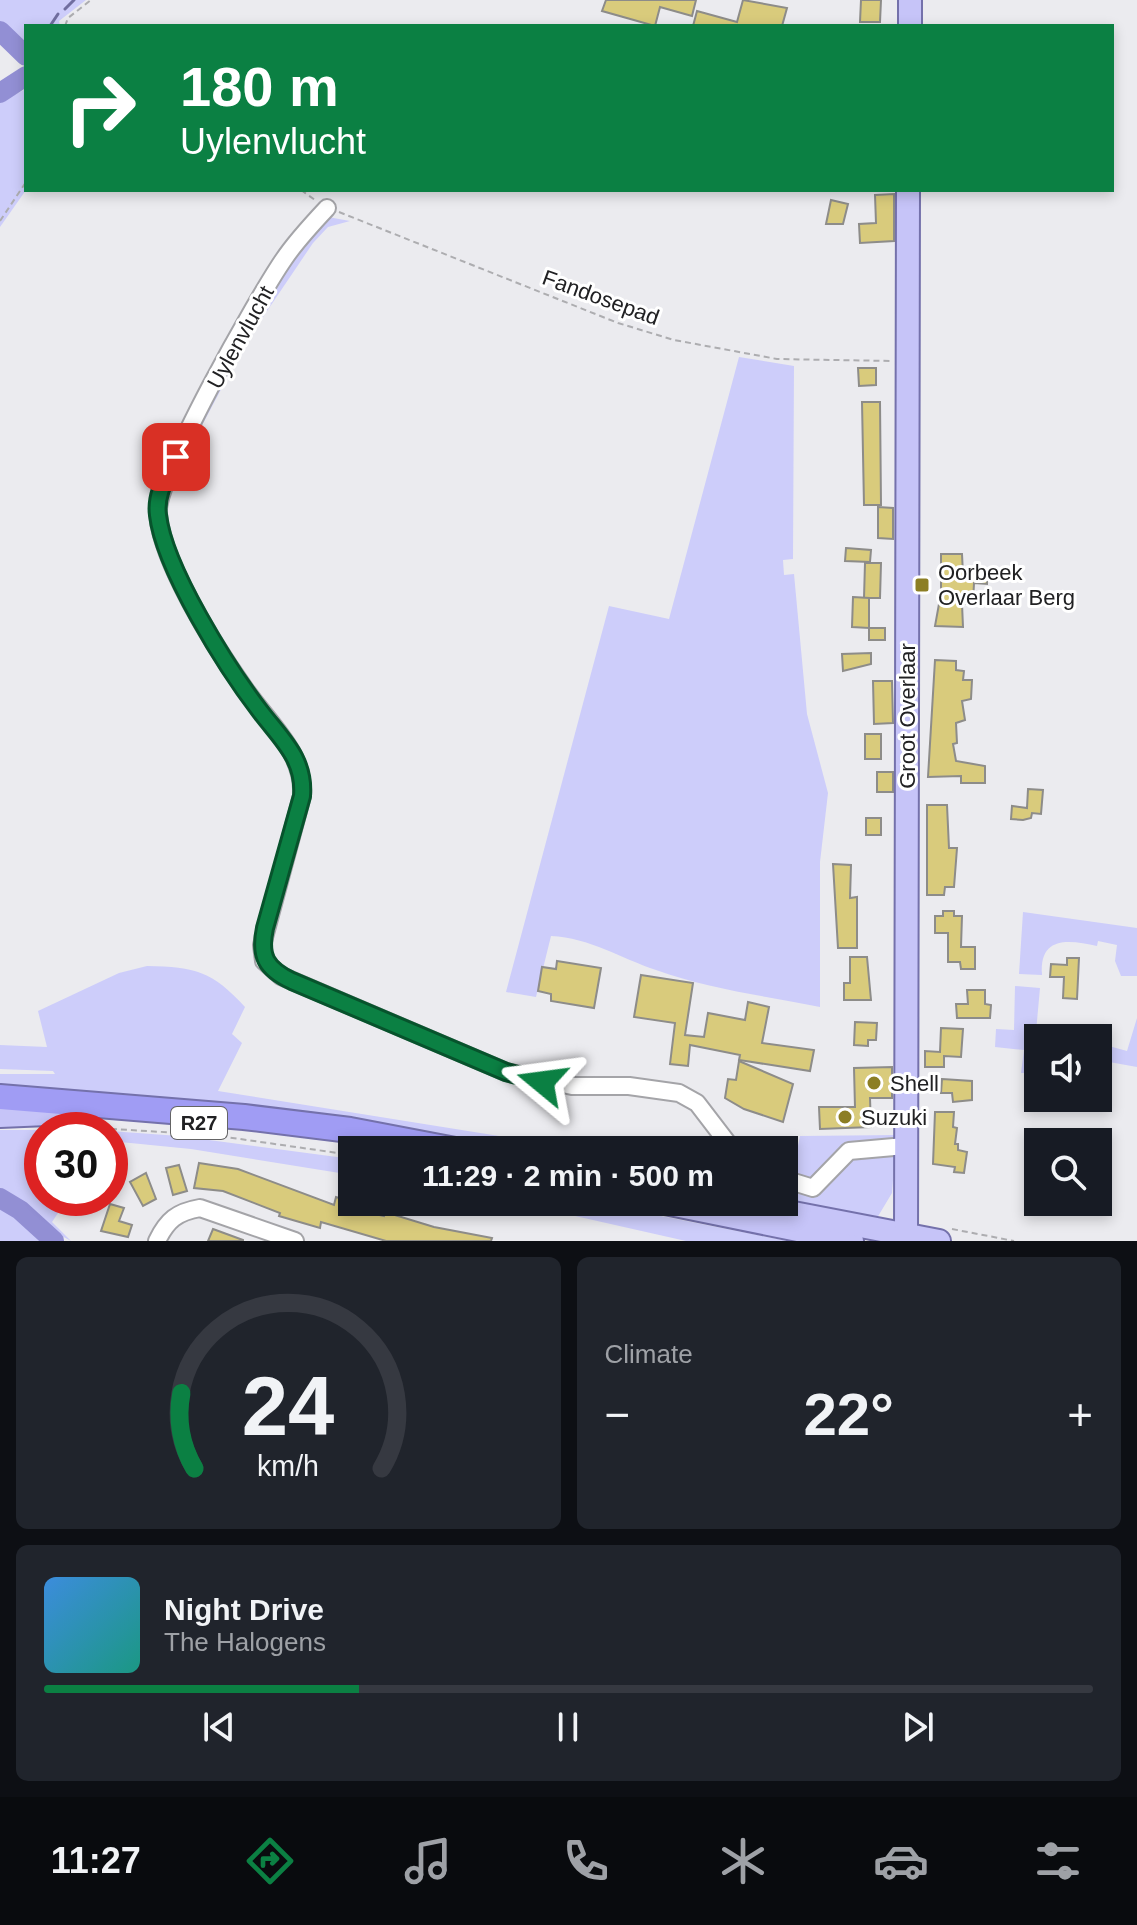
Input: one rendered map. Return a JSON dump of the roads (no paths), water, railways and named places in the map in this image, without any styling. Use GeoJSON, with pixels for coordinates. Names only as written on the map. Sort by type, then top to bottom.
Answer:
{"type":"FeatureCollection","features":[{"type":"Feature","properties":{"kind":"highway","name":"R27"},"geometry":{"type":"LineString","coordinates":[[0,1097],[244,1117],[382,1136]]}},
{"type":"Feature","properties":{"kind":"main road"},"geometry":{"type":"LineString","coordinates":[[910,0],[910,24]]}},
{"type":"Feature","properties":{"kind":"main road","name":"Groot Overlaar"},"geometry":{"type":"LineString","coordinates":[[906,1238],[908,192]]}},
{"type":"Feature","properties":{"kind":"main road","name":"R27"},"geometry":{"type":"LineString","coordinates":[[0,1116],[84,1113],[170,1120],[338,1142]]}},
{"type":"Feature","properties":{"kind":"main road"},"geometry":{"type":"LineString","coordinates":[[798,1215],[906,1238],[940,1234]]}},
{"type":"Feature","properties":{"kind":"main road"},"geometry":{"type":"LineString","coordinates":[[729,1216],[852,1241]]}},
{"type":"Feature","properties":{"kind":"street","name":"Uylenvlucht"},"geometry":{"type":"LineString","coordinates":[[327,208],[276,272],[232,347],[159,496],[161,530],[194,607],[224,659],[293,753],[304,778],[302,796],[265,928],[262,945],[264,961],[281,976],[506,1072],[572,1086],[629,1086],[679,1093],[697,1103],[722,1136]]}},
{"type":"Feature","properties":{"kind":"street"},"geometry":{"type":"LineString","coordinates":[[798,1183],[813,1188],[849,1151],[905,1146]]}},
{"type":"Feature","properties":{"kind":"street"},"geometry":{"type":"LineString","coordinates":[[157,1241],[166,1222],[186,1210],[200,1208],[295,1241]]}},
{"type":"Feature","properties":{"kind":"waterway"},"geometry":{"type":"LineString","coordinates":[[65,9],[74,0]]}},
{"type":"Feature","properties":{"kind":"waterway"},"geometry":{"type":"LineString","coordinates":[[51,24],[58,14]]}},
{"type":"Feature","properties":{"kind":"waterway"},"geometry":{"type":"LineString","coordinates":[[0,31],[24,54]]}},
{"type":"Feature","properties":{"kind":"waterway"},"geometry":{"type":"LineString","coordinates":[[0,93],[24,77]]}},
{"type":"Feature","properties":{"kind":"waterway"},"geometry":{"type":"LineString","coordinates":[[0,1198],[20,1210],[54,1241]]}},
{"type":"Feature","properties":{"kind":"place","name":"Oorbeek Overlaar Berg"},"geometry":{"type":"Point","coordinates":[922,585]}},
{"type":"Feature","properties":{"kind":"place","name":"Shell"},"geometry":{"type":"Point","coordinates":[874,1083]}},
{"type":"Feature","properties":{"kind":"place","name":"Suzuki"},"geometry":{"type":"Point","coordinates":[845,1117]}}]}
